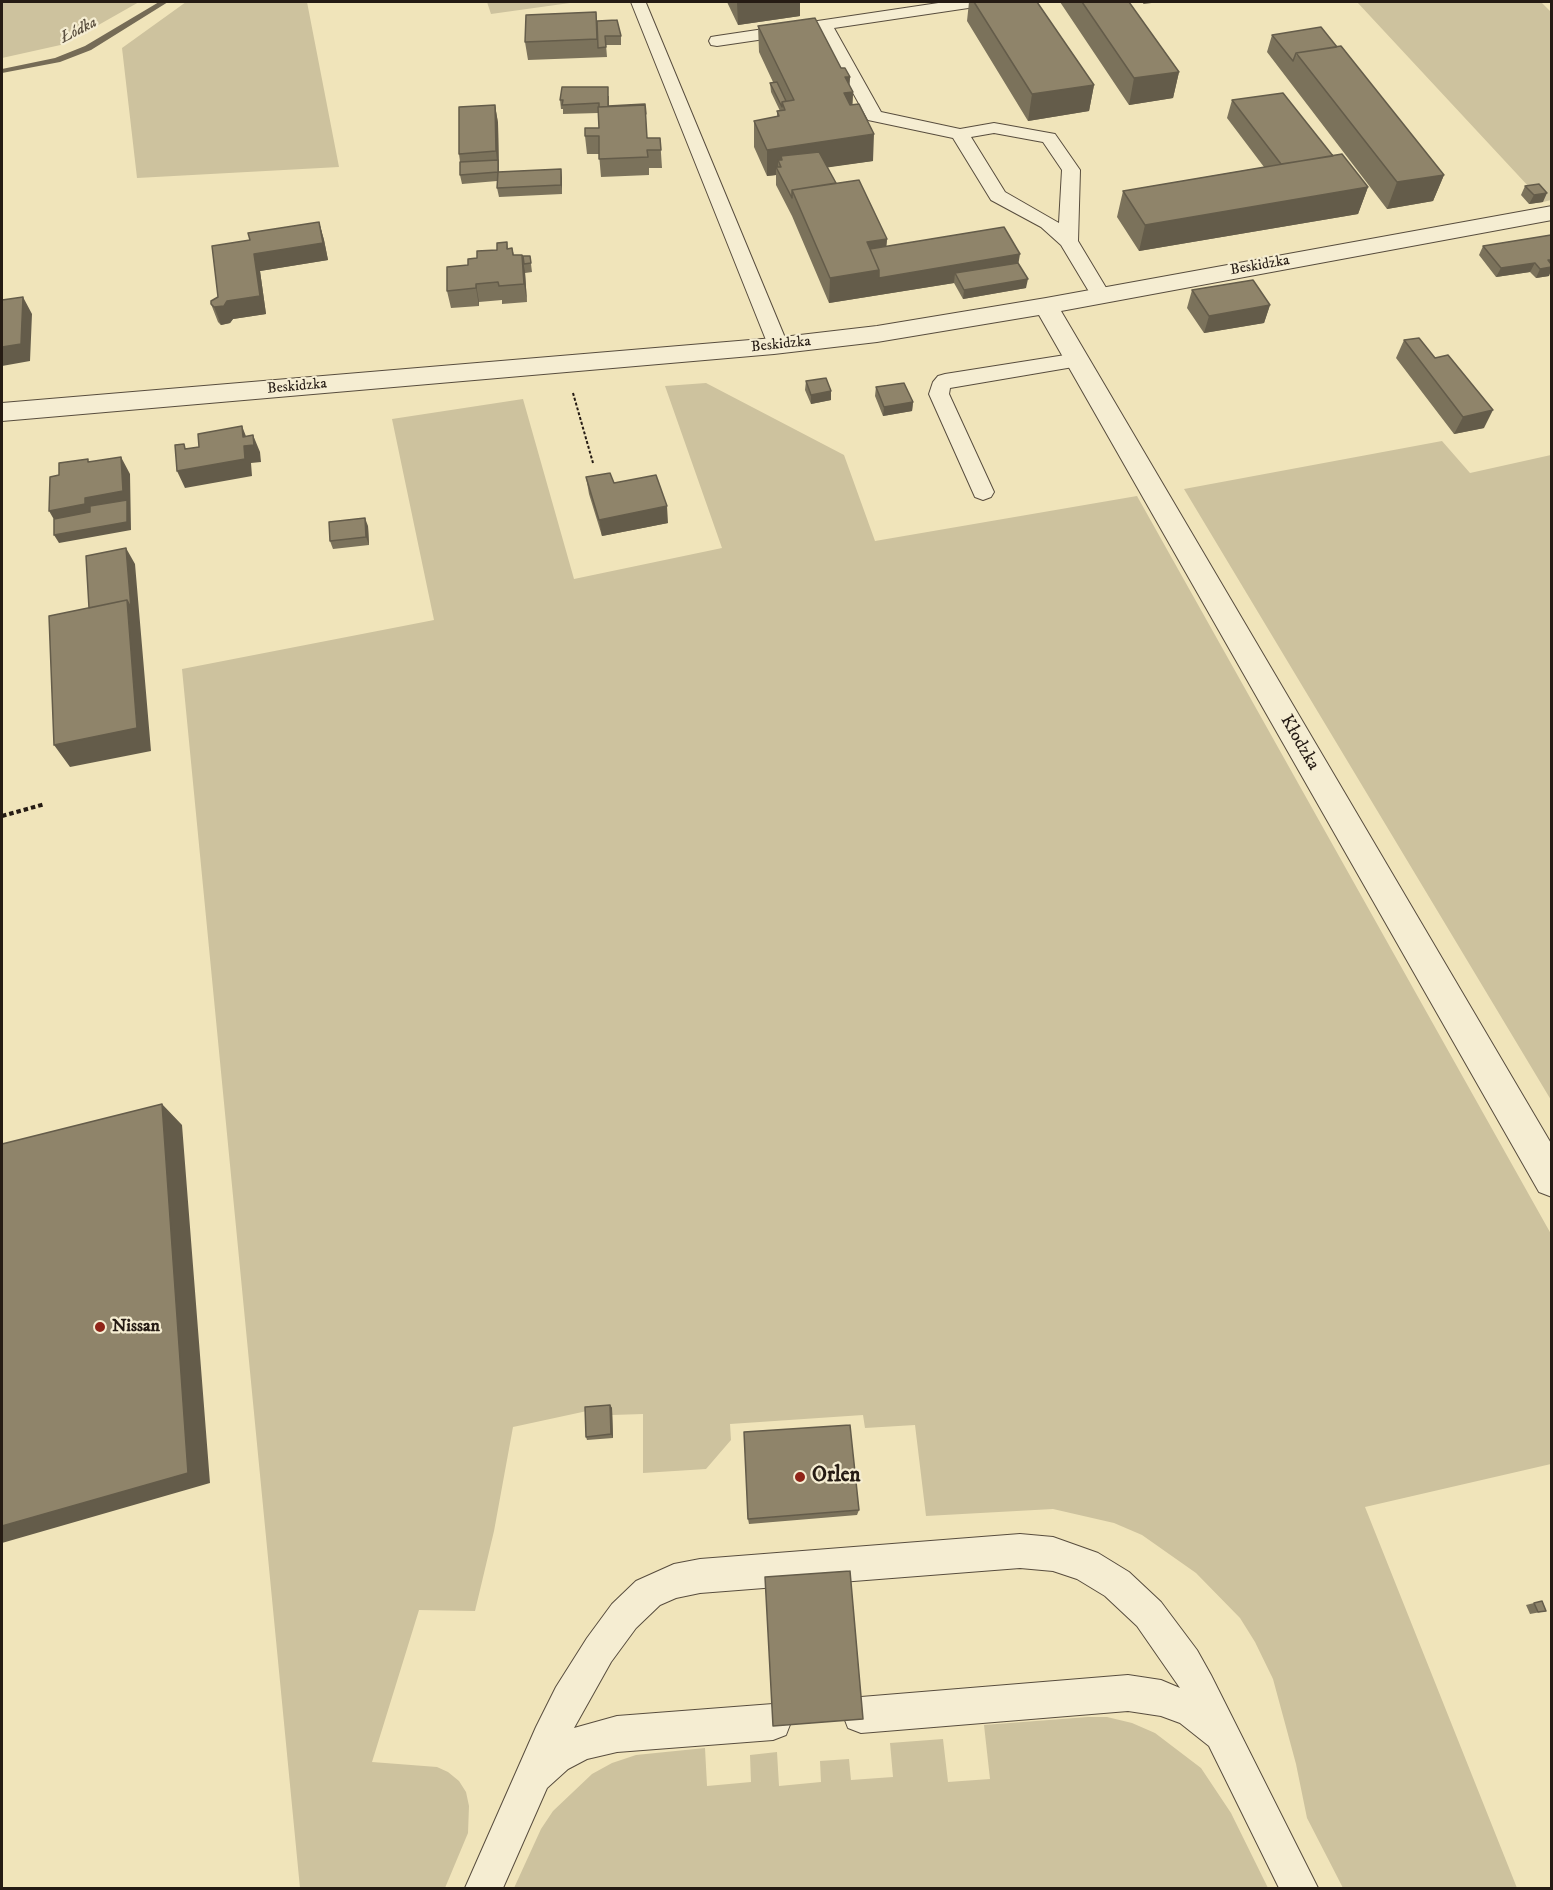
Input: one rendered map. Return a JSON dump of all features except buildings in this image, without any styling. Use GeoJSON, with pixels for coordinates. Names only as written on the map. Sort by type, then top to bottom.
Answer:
{"type":"FeatureCollection","features":[{"type":"Feature","properties":{"kind":"street","name":"Beskidzka"},"geometry":{"type":"LineString","coordinates":[[2,412],[565,364],[877,334],[1046,306],[1551,213]]}},
{"type":"Feature","properties":{"kind":"street","name":"Kłodzka"},"geometry":{"type":"LineString","coordinates":[[1046,306],[1551,1180]]}},
{"type":"Feature","properties":{"kind":"lane"},"geometry":{"type":"LineString","coordinates":[[717,41],[975,2]]}},
{"type":"Feature","properties":{"kind":"lane"},"geometry":{"type":"LineString","coordinates":[[638,3],[778,345]]}},
{"type":"Feature","properties":{"kind":"lane"},"geometry":{"type":"LineString","coordinates":[[824,25],[874,116],[960,134],[994,128],[1049,138],[1071,170],[1068,241]]}},
{"type":"Feature","properties":{"kind":"lane"},"geometry":{"type":"LineString","coordinates":[[960,134],[998,196],[1048,223],[1068,241],[1101,296]]}},
{"type":"Feature","properties":{"kind":"lane"},"geometry":{"type":"LineString","coordinates":[[983,492],[939,394],[940,387],[945,381],[1078,360]]}},
{"type":"Feature","properties":{"kind":"lane"},"geometry":{"type":"LineString","coordinates":[[484,1888],[569,1700],[599,1650],[624,1616],[648,1593],[674,1581],[700,1576],[1020,1551],[1053,1554],[1086,1565],[1117,1584],[1149,1614],[1185,1662],[1299,1888]]}},
{"type":"Feature","properties":{"kind":"lane"},"geometry":{"type":"LineString","coordinates":[[861,1715],[1128,1693],[1161,1698],[1192,1710],[1223,1735]]}},
{"type":"Feature","properties":{"kind":"lane"},"geometry":{"type":"LineString","coordinates":[[531,1780],[555,1756],[583,1742],[617,1734],[774,1722]]}},
{"type":"Feature","properties":{"kind":"path"},"geometry":{"type":"LineString","coordinates":[[565,364],[593,463]]}},
{"type":"Feature","properties":{"kind":"path"},"geometry":{"type":"LineString","coordinates":[[2,816],[45,804]]}},
{"type":"Feature","properties":{"kind":"shaded area"},"geometry":{"type":"Polygon","coordinates":[[[2,2],[139,2],[65,44],[2,58],[2,2]]]}},
{"type":"Feature","properties":{"kind":"shaded area"},"geometry":{"type":"Polygon","coordinates":[[[186,2],[307,2],[339,167],[137,178],[122,48],[186,2]]]}},
{"type":"Feature","properties":{"kind":"shaded area"},"geometry":{"type":"Polygon","coordinates":[[[487,2],[577,2],[491,14],[487,2]]]}},
{"type":"Feature","properties":{"kind":"shaded area"},"geometry":{"type":"Polygon","coordinates":[[[1357,2],[1541,2],[1551,12],[1551,200],[1543,202],[1357,2]]]}},
{"type":"Feature","properties":{"kind":"shaded area"},"geometry":{"type":"Polygon","coordinates":[[[706,383],[844,455],[875,541],[1137,496],[1551,1234],[1551,1464],[1365,1507],[1517,1888],[1343,1888],[1307,1818],[1296,1764],[1273,1679],[1255,1642],[1240,1618],[1196,1573],[1142,1535],[1114,1523],[1053,1509],[926,1516],[915,1425],[865,1428],[863,1415],[730,1424],[731,1440],[706,1469],[643,1473],[643,1414],[612,1415],[587,1411],[513,1427],[494,1531],[475,1611],[419,1610],[372,1762],[437,1767],[459,1781],[466,1792],[469,1806],[468,1833],[445,1888],[300,1888],[182,669],[434,620],[392,419],[523,399],[574,579],[722,548],[665,386],[706,383]]]}},
{"type":"Feature","properties":{"kind":"shaded area"},"geometry":{"type":"Polygon","coordinates":[[[1442,441],[1470,473],[1551,455],[1551,1100],[1184,489],[1442,441]]]}},
{"type":"Feature","properties":{"kind":"shaded area"},"geometry":{"type":"Polygon","coordinates":[[[1107,1717],[1132,1723],[1155,1733],[1201,1768],[1231,1813],[1268,1888],[514,1888],[541,1829],[553,1811],[592,1774],[612,1763],[636,1755],[705,1748],[707,1786],[751,1782],[750,1755],[777,1752],[779,1786],[821,1782],[820,1761],[849,1759],[851,1780],[893,1777],[890,1743],[943,1739],[948,1782],[990,1779],[984,1725],[1107,1717]]]}},
{"type":"Feature","properties":{"kind":"waterway","name":"Łódka"},"geometry":{"type":"LineString","coordinates":[[2,71],[57,60],[88,48],[164,2]]}},
{"type":"Feature","properties":{"kind":"place","name":"Nissan"},"geometry":{"type":"Point","coordinates":[100,1327]}},
{"type":"Feature","properties":{"kind":"place","name":"Orlen"},"geometry":{"type":"Point","coordinates":[800,1477]}}]}
